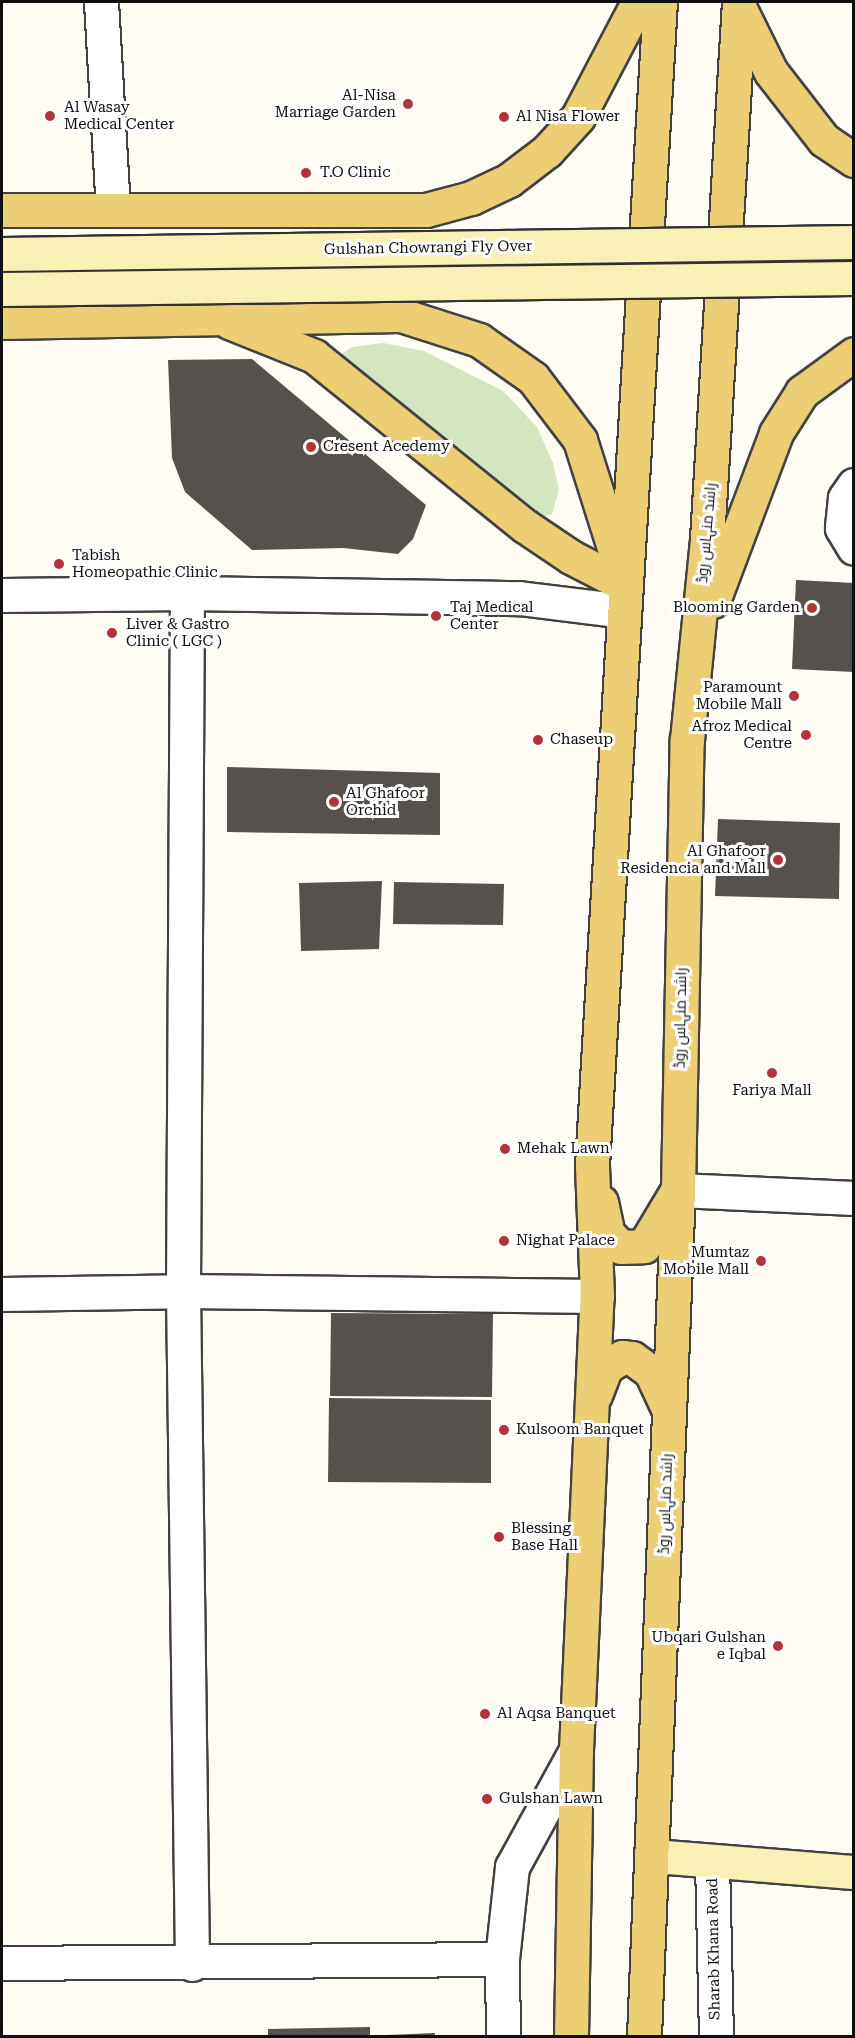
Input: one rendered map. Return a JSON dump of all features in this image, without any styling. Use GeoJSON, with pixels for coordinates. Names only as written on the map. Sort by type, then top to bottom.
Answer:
{"type":"FeatureCollection","features":[{"type":"Feature","properties":{"kind":"main road"},"geometry":{"type":"LineString","coordinates":[[2,210],[426,210],[471,198],[519,172],[547,151],[579,117],[638,2]]}},
{"type":"Feature","properties":{"kind":"main road"},"geometry":{"type":"LineString","coordinates":[[571,2037],[576,1750],[597,1296],[592,1166],[660,2]]}},
{"type":"Feature","properties":{"kind":"main road"},"geometry":{"type":"LineString","coordinates":[[739,3],[771,72],[824,140],[854,160]]}},
{"type":"Feature","properties":{"kind":"main road","name":"راشد منہاس روڈ"},"geometry":{"type":"LineString","coordinates":[[644,2037],[654,1856],[678,1190],[687,740],[710,506],[739,3]]}},
{"type":"Feature","properties":{"kind":"main road","name":"Gulshan Chowrangi Fly Over"},"geometry":{"type":"LineString","coordinates":[[2,254],[854,243]]}},
{"type":"Feature","properties":{"kind":"main road"},"geometry":{"type":"LineString","coordinates":[[2,289],[854,278]]}},
{"type":"Feature","properties":{"kind":"main road"},"geometry":{"type":"LineString","coordinates":[[2,322],[214,316],[401,315],[479,339],[533,378],[580,440],[624,598]]}},
{"type":"Feature","properties":{"kind":"main road"},"geometry":{"type":"LineString","coordinates":[[214,316],[314,356],[525,526],[571,557],[624,598]]}},
{"type":"Feature","properties":{"kind":"main road"},"geometry":{"type":"LineString","coordinates":[[696,648],[776,434],[802,392],[854,354]]}},
{"type":"Feature","properties":{"kind":"main road"},"geometry":{"type":"LineString","coordinates":[[592,1166],[608,1234],[621,1247],[644,1246],[678,1190]]}},
{"type":"Feature","properties":{"kind":"main road"},"geometry":{"type":"LineString","coordinates":[[593,1399],[606,1367],[622,1357],[632,1358],[651,1372],[665,1399],[669,1418]]}},
{"type":"Feature","properties":{"kind":"main road"},"geometry":{"type":"LineString","coordinates":[[654,1856],[854,1872]]}},
{"type":"Feature","properties":{"kind":"street"},"geometry":{"type":"LineString","coordinates":[[102,2],[113,210]]}},
{"type":"Feature","properties":{"kind":"street"},"geometry":{"type":"LineString","coordinates":[[854,485],[844,498],[842,528],[854,548]]}},
{"type":"Feature","properties":{"kind":"street"},"geometry":{"type":"LineString","coordinates":[[2,595],[187,593],[624,598]]}},
{"type":"Feature","properties":{"kind":"street"},"geometry":{"type":"LineString","coordinates":[[187,593],[183,1291],[192,1964]]}},
{"type":"Feature","properties":{"kind":"street"},"geometry":{"type":"LineString","coordinates":[[678,1190],[854,1198]]}},
{"type":"Feature","properties":{"kind":"street"},"geometry":{"type":"LineString","coordinates":[[2,1294],[183,1291],[597,1296]]}},
{"type":"Feature","properties":{"kind":"street"},"geometry":{"type":"LineString","coordinates":[[503,2037],[502,1959],[512,1867],[576,1750]]}},
{"type":"Feature","properties":{"kind":"street","name":"Sharab Khana Road"},"geometry":{"type":"LineString","coordinates":[[712,1861],[716,2037]]}},
{"type":"Feature","properties":{"kind":"street"},"geometry":{"type":"LineString","coordinates":[[2,1964],[192,1964],[502,1959]]}},
{"type":"Feature","properties":{"kind":"green space"},"geometry":{"type":"Polygon","coordinates":[[[383,343],[424,351],[503,391],[537,427],[553,463],[559,490],[552,514],[536,520],[340,355],[352,347],[383,343]]]}},
{"type":"Feature","properties":{"kind":"building"},"geometry":{"type":"Polygon","coordinates":[[[252,359],[426,505],[413,539],[398,554],[343,548],[252,550],[185,492],[172,458],[168,360],[252,359]]]}},
{"type":"Feature","properties":{"kind":"building"},"geometry":{"type":"Polygon","coordinates":[[[796,580],[854,583],[854,672],[792,669],[796,580]]]}},
{"type":"Feature","properties":{"kind":"building","name":"Al Ghafoor Orchid"},"geometry":{"type":"Polygon","coordinates":[[[227,767],[440,773],[440,835],[227,832],[227,767]]]}},
{"type":"Feature","properties":{"kind":"building","name":"Al Ghafoor Residencia and Mall"},"geometry":{"type":"Polygon","coordinates":[[[718,819],[840,823],[839,899],[715,896],[718,819]]]}},
{"type":"Feature","properties":{"kind":"building"},"geometry":{"type":"Polygon","coordinates":[[[382,881],[379,949],[301,951],[299,883],[382,881]]]}},
{"type":"Feature","properties":{"kind":"building"},"geometry":{"type":"Polygon","coordinates":[[[394,882],[504,884],[503,925],[393,924],[394,882]]]}},
{"type":"Feature","properties":{"kind":"building"},"geometry":{"type":"Polygon","coordinates":[[[331,1313],[493,1314],[492,1397],[330,1396],[331,1313]]]}},
{"type":"Feature","properties":{"kind":"building"},"geometry":{"type":"Polygon","coordinates":[[[329,1398],[491,1400],[491,1483],[328,1482],[329,1398]]]}},
{"type":"Feature","properties":{"kind":"building"},"geometry":{"type":"Polygon","coordinates":[[[370,2027],[370,2036],[268,2036],[268,2029],[370,2027]]]}},
{"type":"Feature","properties":{"kind":"building"},"geometry":{"type":"Polygon","coordinates":[[[435,2033],[435,2036],[387,2036],[387,2035],[435,2033]]]}},
{"type":"Feature","properties":{"kind":"place","name":"Al-Nisa Marriage Garden"},"geometry":{"type":"Point","coordinates":[408,104]}},
{"type":"Feature","properties":{"kind":"place","name":"Al Wasay Medical Center"},"geometry":{"type":"Point","coordinates":[50,116]}},
{"type":"Feature","properties":{"kind":"place","name":"Al Nisa Flower"},"geometry":{"type":"Point","coordinates":[504,117]}},
{"type":"Feature","properties":{"kind":"place","name":"T.O Clinic"},"geometry":{"type":"Point","coordinates":[306,173]}},
{"type":"Feature","properties":{"kind":"place","name":"Cresent Acedemy"},"geometry":{"type":"Point","coordinates":[311,447]}},
{"type":"Feature","properties":{"kind":"place","name":"Tabish Homeopathic Clinic"},"geometry":{"type":"Point","coordinates":[59,564]}},
{"type":"Feature","properties":{"kind":"place","name":"Blooming Garden"},"geometry":{"type":"Point","coordinates":[812,608]}},
{"type":"Feature","properties":{"kind":"place","name":"Taj Medical Center"},"geometry":{"type":"Point","coordinates":[436,616]}},
{"type":"Feature","properties":{"kind":"place","name":"Liver & Gastro Clinic ( LGC )"},"geometry":{"type":"Point","coordinates":[112,633]}},
{"type":"Feature","properties":{"kind":"place","name":"Paramount Mobile Mall"},"geometry":{"type":"Point","coordinates":[794,696]}},
{"type":"Feature","properties":{"kind":"place","name":"Afroz Medical Centre"},"geometry":{"type":"Point","coordinates":[806,735]}},
{"type":"Feature","properties":{"kind":"place","name":"Chaseup"},"geometry":{"type":"Point","coordinates":[538,740]}},
{"type":"Feature","properties":{"kind":"place","name":"Al Ghafoor Orchid"},"geometry":{"type":"Point","coordinates":[334,802]}},
{"type":"Feature","properties":{"kind":"place","name":"Al Ghafoor Residencia and Mall"},"geometry":{"type":"Point","coordinates":[778,860]}},
{"type":"Feature","properties":{"kind":"place","name":"Fariya Mall"},"geometry":{"type":"Point","coordinates":[772,1073]}},
{"type":"Feature","properties":{"kind":"place","name":"Mehak Lawn"},"geometry":{"type":"Point","coordinates":[505,1149]}},
{"type":"Feature","properties":{"kind":"place","name":"Nighat Palace"},"geometry":{"type":"Point","coordinates":[504,1241]}},
{"type":"Feature","properties":{"kind":"place","name":"Mumtaz Mobile Mall"},"geometry":{"type":"Point","coordinates":[761,1261]}},
{"type":"Feature","properties":{"kind":"place","name":"Kulsoom Banquet"},"geometry":{"type":"Point","coordinates":[504,1430]}},
{"type":"Feature","properties":{"kind":"place","name":"Blessing Base Hall"},"geometry":{"type":"Point","coordinates":[499,1537]}},
{"type":"Feature","properties":{"kind":"place","name":"Ubqari Gulshan e Iqbal"},"geometry":{"type":"Point","coordinates":[778,1646]}},
{"type":"Feature","properties":{"kind":"place","name":"Al Aqsa Banquet"},"geometry":{"type":"Point","coordinates":[485,1714]}},
{"type":"Feature","properties":{"kind":"place","name":"Gulshan Lawn"},"geometry":{"type":"Point","coordinates":[487,1799]}}]}
